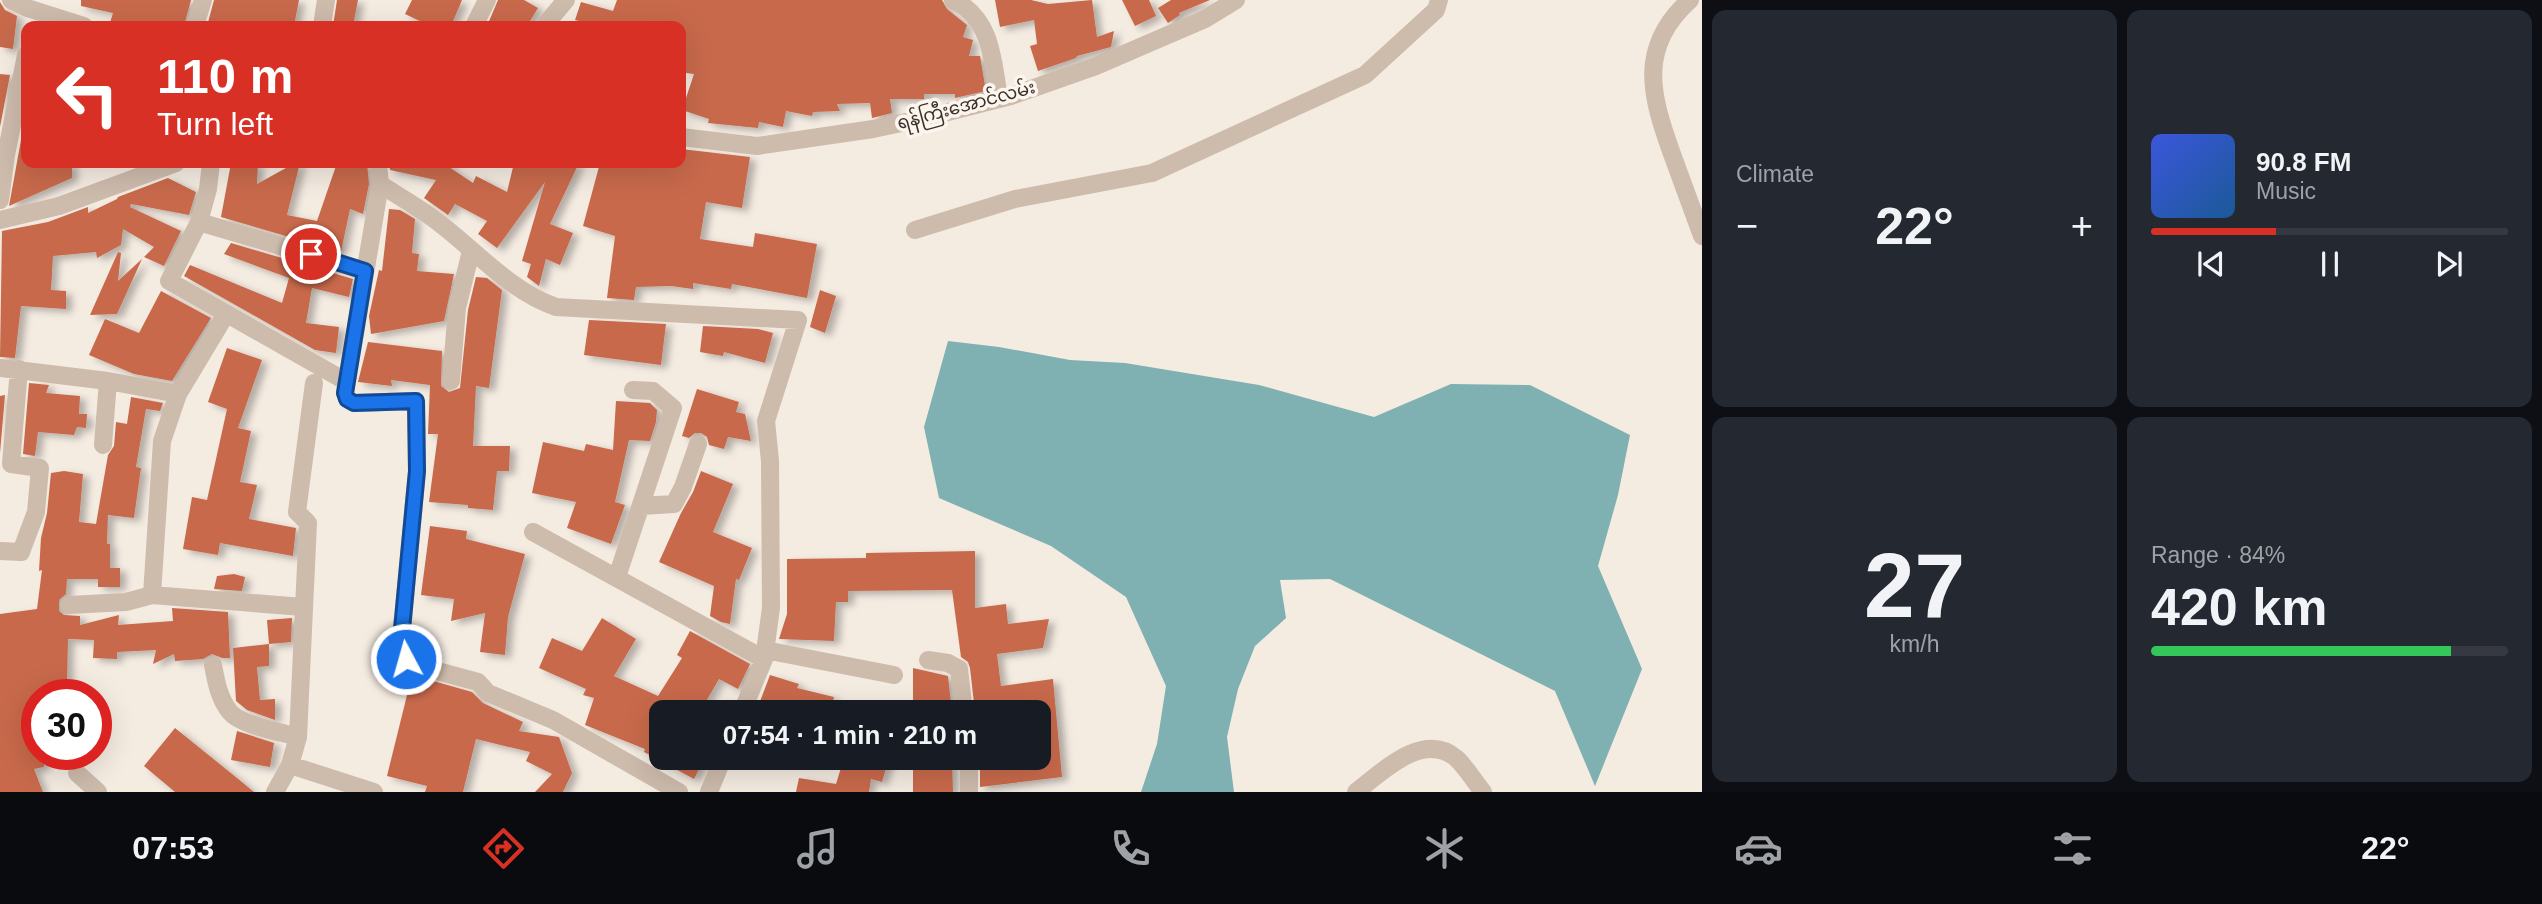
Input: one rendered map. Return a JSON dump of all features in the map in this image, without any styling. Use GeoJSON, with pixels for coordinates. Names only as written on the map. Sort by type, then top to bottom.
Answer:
{"type":"FeatureCollection","features":[{"type":"Feature","properties":{"kind":"street"},"geometry":{"type":"LineString","coordinates":[[10,0],[69,21]]}},
{"type":"Feature","properties":{"kind":"street"},"geometry":{"type":"LineString","coordinates":[[196,21],[202,0]]}},
{"type":"Feature","properties":{"kind":"street"},"geometry":{"type":"LineString","coordinates":[[323,21],[326,0]]}},
{"type":"Feature","properties":{"kind":"street"},"geometry":{"type":"LineString","coordinates":[[476,21],[487,0]]}},
{"type":"Feature","properties":{"kind":"street"},"geometry":{"type":"LineString","coordinates":[[548,21],[566,0]]}},
{"type":"Feature","properties":{"kind":"street","name":"ရန်ကြီးအောင်လမ်း"},"geometry":{"type":"LineString","coordinates":[[686,138],[757,146],[873,129],[999,99],[1096,66],[1205,19],[1236,0]]}},
{"type":"Feature","properties":{"kind":"street"},"geometry":{"type":"LineString","coordinates":[[915,230],[1016,199],[1152,173],[1365,75],[1436,10],[1439,0]]}},
{"type":"Feature","properties":{"kind":"street"},"geometry":{"type":"LineString","coordinates":[[1690,0],[1676,12],[1661,38],[1656,53],[1652,89],[1658,114],[1702,236]]}},
{"type":"Feature","properties":{"kind":"street"},"geometry":{"type":"LineString","coordinates":[[962,2],[987,35],[991,45],[999,99]]}},
{"type":"Feature","properties":{"kind":"street"},"geometry":{"type":"LineString","coordinates":[[0,200],[21,80]]}},
{"type":"Feature","properties":{"kind":"street"},"geometry":{"type":"LineString","coordinates":[[0,220],[59,206],[162,168]]}},
{"type":"Feature","properties":{"kind":"street"},"geometry":{"type":"LineString","coordinates":[[210,168],[199,222],[169,281],[347,382]]}},
{"type":"Feature","properties":{"kind":"street"},"geometry":{"type":"LineString","coordinates":[[378,168],[380,184],[345,393],[347,399],[354,403],[416,401],[417,471],[402,629],[406,659],[430,669],[478,682],[488,693],[553,720],[679,792]]}},
{"type":"Feature","properties":{"kind":"street"},"geometry":{"type":"LineString","coordinates":[[380,184],[442,225],[485,264],[534,297],[556,307],[798,320],[766,421],[770,461],[771,608],[765,655],[747,700]]}},
{"type":"Feature","properties":{"kind":"street"},"geometry":{"type":"LineString","coordinates":[[199,222],[365,271]]}},
{"type":"Feature","properties":{"kind":"street"},"geometry":{"type":"LineString","coordinates":[[451,381],[457,308],[471,251]]}},
{"type":"Feature","properties":{"kind":"street"},"geometry":{"type":"LineString","coordinates":[[152,595],[162,441],[178,394],[226,314]]}},
{"type":"Feature","properties":{"kind":"street"},"geometry":{"type":"LineString","coordinates":[[0,368],[108,381],[178,394]]}},
{"type":"Feature","properties":{"kind":"street"},"geometry":{"type":"LineString","coordinates":[[0,551],[21,552],[36,512],[40,468],[11,464],[19,369]]}},
{"type":"Feature","properties":{"kind":"street"},"geometry":{"type":"LineString","coordinates":[[103,444],[108,381]]}},
{"type":"Feature","properties":{"kind":"street"},"geometry":{"type":"LineString","coordinates":[[275,792],[290,765],[298,737],[307,523],[297,512],[314,383]]}},
{"type":"Feature","properties":{"kind":"street"},"geometry":{"type":"LineString","coordinates":[[617,577],[673,408],[653,391],[634,390]]}},
{"type":"Feature","properties":{"kind":"street"},"geometry":{"type":"LineString","coordinates":[[641,506],[674,504],[698,444]]}},
{"type":"Feature","properties":{"kind":"street"},"geometry":{"type":"LineString","coordinates":[[533,532],[765,655],[894,676]]}},
{"type":"Feature","properties":{"kind":"street"},"geometry":{"type":"LineString","coordinates":[[69,605],[126,602],[152,595],[303,607]]}},
{"type":"Feature","properties":{"kind":"street"},"geometry":{"type":"LineString","coordinates":[[928,660],[948,663],[959,669],[963,700]]}},
{"type":"Feature","properties":{"kind":"street"},"geometry":{"type":"LineString","coordinates":[[212,665],[219,694],[230,713],[239,720],[298,737]]}},
{"type":"Feature","properties":{"kind":"street"},"geometry":{"type":"LineString","coordinates":[[1356,792],[1407,755],[1435,749],[1448,752],[1457,759],[1483,792]]}},
{"type":"Feature","properties":{"kind":"street"},"geometry":{"type":"LineString","coordinates":[[290,765],[374,792]]}},
{"type":"Feature","properties":{"kind":"street"},"geometry":{"type":"LineString","coordinates":[[709,792],[718,770]]}},
{"type":"Feature","properties":{"kind":"street"},"geometry":{"type":"LineString","coordinates":[[969,770],[970,792]]}},
{"type":"Feature","properties":{"kind":"street"},"geometry":{"type":"LineString","coordinates":[[77,773],[98,792]]}},
{"type":"Feature","properties":{"kind":"water"},"geometry":{"type":"Polygon","coordinates":[[[948,341],[1070,360],[1125,363],[1259,385],[1374,417],[1451,384],[1530,385],[1630,435],[1618,495],[1598,566],[1642,669],[1595,786],[1555,691],[1330,579],[1280,580],[1286,618],[1255,646],[1238,689],[1227,737],[1234,792],[1141,792],[1157,744],[1166,686],[1126,597],[1051,546],[939,498],[924,427],[948,341]]]}},
{"type":"Feature","properties":{"kind":"building"},"geometry":{"type":"Polygon","coordinates":[[[81,0],[191,0],[185,21],[111,21],[113,13],[81,6],[81,0]]]}},
{"type":"Feature","properties":{"kind":"building"},"geometry":{"type":"Polygon","coordinates":[[[214,0],[299,0],[295,21],[208,21],[214,0]]]}},
{"type":"Feature","properties":{"kind":"building"},"geometry":{"type":"Polygon","coordinates":[[[337,0],[358,0],[354,21],[334,21],[337,0]]]}},
{"type":"Feature","properties":{"kind":"building"},"geometry":{"type":"Polygon","coordinates":[[[412,0],[462,0],[453,21],[420,21],[405,14],[412,0]]]}},
{"type":"Feature","properties":{"kind":"building"},"geometry":{"type":"Polygon","coordinates":[[[498,0],[524,0],[538,8],[530,21],[489,21],[498,0]]]}},
{"type":"Feature","properties":{"kind":"building"},"geometry":{"type":"Polygon","coordinates":[[[617,0],[942,0],[947,9],[967,25],[963,37],[973,40],[969,56],[980,56],[986,91],[955,98],[955,94],[924,94],[924,99],[890,99],[892,113],[872,118],[870,103],[837,104],[840,111],[813,112],[812,116],[786,111],[783,127],[759,122],[758,128],[708,123],[709,119],[686,111],[686,98],[694,74],[686,73],[686,21],[575,20],[581,2],[613,11],[617,0]]]}},
{"type":"Feature","properties":{"kind":"building"},"geometry":{"type":"Polygon","coordinates":[[[995,0],[1031,0],[1048,4],[1092,0],[1097,37],[1114,31],[1111,47],[1038,71],[1030,46],[1037,44],[1034,20],[1000,27],[995,0]]]}},
{"type":"Feature","properties":{"kind":"building"},"geometry":{"type":"Polygon","coordinates":[[[1122,0],[1149,0],[1156,16],[1135,26],[1122,0]]]}},
{"type":"Feature","properties":{"kind":"building"},"geometry":{"type":"Polygon","coordinates":[[[1171,0],[1210,0],[1179,13],[1180,15],[1168,23],[1158,8],[1171,0]]]}},
{"type":"Feature","properties":{"kind":"building"},"geometry":{"type":"Polygon","coordinates":[[[0,2],[5,10],[17,16],[13,49],[0,47],[0,2]]]}},
{"type":"Feature","properties":{"kind":"building"},"geometry":{"type":"Polygon","coordinates":[[[0,74],[10,75],[0,127],[0,74]]]}},
{"type":"Feature","properties":{"kind":"building"},"geometry":{"type":"Polygon","coordinates":[[[21,140],[21,168],[72,168],[72,178],[9,206],[21,140]]]}},
{"type":"Feature","properties":{"kind":"building"},"geometry":{"type":"Polygon","coordinates":[[[686,150],[750,157],[742,208],[706,202],[700,239],[753,247],[755,233],[817,244],[807,298],[732,284],[731,289],[693,283],[693,289],[671,286],[636,287],[634,300],[607,298],[615,236],[583,226],[599,168],[686,168],[686,150]]]}},
{"type":"Feature","properties":{"kind":"building"},"geometry":{"type":"Polygon","coordinates":[[[230,168],[258,168],[257,184],[286,168],[299,168],[287,215],[317,221],[335,168],[367,168],[369,184],[363,214],[350,209],[341,252],[221,217],[230,168]]]}},
{"type":"Feature","properties":{"kind":"building"},"geometry":{"type":"Polygon","coordinates":[[[450,168],[473,183],[476,176],[507,192],[513,168],[577,168],[550,224],[573,233],[560,265],[546,259],[539,286],[527,277],[531,264],[522,261],[545,182],[497,248],[478,234],[487,221],[455,204],[448,215],[424,198],[436,180],[390,170],[450,168]]]}},
{"type":"Feature","properties":{"kind":"building"},"geometry":{"type":"Polygon","coordinates":[[[168,178],[196,192],[189,215],[131,204],[130,207],[181,231],[164,266],[144,257],[154,247],[123,229],[121,245],[97,258],[96,252],[53,256],[51,290],[66,291],[66,309],[21,306],[15,358],[0,357],[2,231],[48,222],[88,207],[88,213],[118,197],[168,178]]]}},
{"type":"Feature","properties":{"kind":"building"},"geometry":{"type":"Polygon","coordinates":[[[389,209],[400,210],[415,219],[412,253],[419,254],[417,271],[454,274],[444,321],[371,334],[369,316],[379,270],[382,271],[389,209]]]}},
{"type":"Feature","properties":{"kind":"building"},"geometry":{"type":"Polygon","coordinates":[[[231,243],[353,279],[349,297],[312,288],[306,323],[339,327],[336,353],[315,350],[184,276],[190,265],[282,303],[289,278],[224,254],[231,243]]]}},
{"type":"Feature","properties":{"kind":"building"},"geometry":{"type":"Polygon","coordinates":[[[118,252],[121,253],[118,281],[142,259],[117,314],[90,315],[118,252]]]}},
{"type":"Feature","properties":{"kind":"building"},"geometry":{"type":"Polygon","coordinates":[[[476,277],[487,278],[502,290],[489,388],[476,386],[473,446],[510,446],[509,471],[497,471],[493,510],[429,502],[438,434],[428,434],[430,385],[391,380],[392,386],[358,382],[368,342],[442,351],[441,386],[449,392],[460,388],[468,310],[476,277]]]}},
{"type":"Feature","properties":{"kind":"building"},"geometry":{"type":"Polygon","coordinates":[[[820,290],[836,296],[825,333],[810,327],[820,290]]]}},
{"type":"Feature","properties":{"kind":"building"},"geometry":{"type":"Polygon","coordinates":[[[161,291],[211,318],[172,381],[134,374],[89,355],[105,319],[139,333],[161,291]]]}},
{"type":"Feature","properties":{"kind":"building"},"geometry":{"type":"Polygon","coordinates":[[[589,320],[666,324],[661,365],[584,355],[589,320]]]}},
{"type":"Feature","properties":{"kind":"building"},"geometry":{"type":"Polygon","coordinates":[[[703,326],[758,329],[773,333],[765,363],[724,352],[723,356],[700,352],[703,326]]]}},
{"type":"Feature","properties":{"kind":"building"},"geometry":{"type":"Polygon","coordinates":[[[227,348],[262,360],[238,428],[251,431],[240,482],[257,485],[249,519],[296,528],[293,556],[220,543],[218,555],[183,549],[192,497],[207,500],[227,409],[208,402],[227,348]]]}},
{"type":"Feature","properties":{"kind":"building"},"geometry":{"type":"Polygon","coordinates":[[[29,383],[49,385],[46,393],[80,396],[79,414],[87,414],[86,428],[77,427],[74,435],[38,432],[35,456],[23,454],[29,383]]]}},
{"type":"Feature","properties":{"kind":"building"},"geometry":{"type":"Polygon","coordinates":[[[697,389],[739,402],[736,412],[745,414],[751,441],[728,437],[724,449],[709,445],[707,437],[701,433],[695,433],[689,438],[682,436],[697,389]]]}},
{"type":"Feature","properties":{"kind":"building"},"geometry":{"type":"Polygon","coordinates":[[[5,395],[0,453],[0,396],[5,395]]]}},
{"type":"Feature","properties":{"kind":"building"},"geometry":{"type":"Polygon","coordinates":[[[131,397],[163,403],[160,411],[146,409],[136,467],[141,468],[134,518],[108,515],[110,568],[120,568],[120,587],[98,587],[98,579],[67,579],[66,594],[59,600],[59,611],[64,615],[80,616],[80,625],[119,615],[118,625],[173,621],[172,608],[228,612],[230,658],[212,654],[203,659],[175,661],[174,654],[153,664],[156,650],[117,652],[117,659],[93,658],[94,640],[68,639],[67,679],[21,679],[21,770],[34,770],[43,792],[0,792],[0,614],[37,609],[42,570],[39,571],[41,538],[47,513],[51,473],[64,471],[83,474],[79,522],[96,524],[108,455],[114,446],[116,422],[127,424],[131,397]]]}},
{"type":"Feature","properties":{"kind":"building"},"geometry":{"type":"Polygon","coordinates":[[[616,401],[650,403],[657,410],[650,441],[629,440],[615,502],[625,505],[611,544],[567,528],[576,502],[532,493],[543,442],[584,451],[586,444],[613,450],[616,401]]]}},
{"type":"Feature","properties":{"kind":"building"},"geometry":{"type":"Polygon","coordinates":[[[701,471],[733,484],[713,532],[752,548],[739,580],[736,579],[730,624],[710,616],[714,586],[659,562],[701,471]]]}},
{"type":"Feature","properties":{"kind":"building"},"geometry":{"type":"Polygon","coordinates":[[[430,526],[467,531],[466,539],[525,554],[508,617],[505,655],[480,652],[485,613],[451,621],[454,599],[421,595],[430,526]]]}},
{"type":"Feature","properties":{"kind":"building"},"geometry":{"type":"Polygon","coordinates":[[[975,551],[975,608],[1006,604],[1008,624],[1049,619],[1043,648],[997,654],[1001,686],[1053,679],[1062,777],[980,787],[980,770],[1051,770],[1051,700],[974,700],[970,668],[968,662],[961,657],[952,590],[848,591],[848,602],[836,602],[834,641],[779,639],[787,614],[787,559],[866,558],[866,553],[975,551]]]}},
{"type":"Feature","properties":{"kind":"building"},"geometry":{"type":"Polygon","coordinates":[[[234,574],[245,577],[242,591],[214,589],[217,576],[234,574]]]}},
{"type":"Feature","properties":{"kind":"building"},"geometry":{"type":"Polygon","coordinates":[[[292,618],[291,642],[269,644],[267,620],[292,618]]]}},
{"type":"Feature","properties":{"kind":"building"},"geometry":{"type":"Polygon","coordinates":[[[602,618],[636,639],[614,676],[658,696],[682,658],[677,655],[690,631],[750,664],[738,689],[719,679],[707,700],[649,700],[649,755],[644,752],[645,749],[585,725],[594,698],[583,695],[586,689],[539,668],[552,638],[582,651],[602,618]]]}},
{"type":"Feature","properties":{"kind":"building"},"geometry":{"type":"Polygon","coordinates":[[[269,644],[269,666],[257,667],[260,700],[275,699],[275,720],[247,710],[236,701],[233,648],[269,644]]]}},
{"type":"Feature","properties":{"kind":"building"},"geometry":{"type":"Polygon","coordinates":[[[913,668],[948,676],[951,700],[913,700],[913,668]]]}},
{"type":"Feature","properties":{"kind":"building"},"geometry":{"type":"Polygon","coordinates":[[[412,675],[472,692],[483,703],[523,722],[519,731],[559,737],[572,773],[563,792],[535,792],[552,774],[526,761],[530,752],[476,739],[463,792],[425,792],[427,786],[387,776],[412,675]]]}},
{"type":"Feature","properties":{"kind":"building"},"geometry":{"type":"Polygon","coordinates":[[[770,675],[799,684],[797,688],[834,697],[833,700],[761,700],[770,675]]]}},
{"type":"Feature","properties":{"kind":"building"},"geometry":{"type":"Polygon","coordinates":[[[175,728],[254,792],[175,792],[144,766],[175,728]]]}},
{"type":"Feature","properties":{"kind":"building"},"geometry":{"type":"Polygon","coordinates":[[[237,731],[274,743],[270,767],[231,760],[237,731]]]}},
{"type":"Feature","properties":{"kind":"building"},"geometry":{"type":"Polygon","coordinates":[[[677,770],[699,770],[694,779],[677,770]]]}},
{"type":"Feature","properties":{"kind":"building"},"geometry":{"type":"Polygon","coordinates":[[[840,770],[886,770],[882,782],[871,779],[869,792],[796,792],[799,778],[836,784],[840,770]]]}},
{"type":"Feature","properties":{"kind":"building"},"geometry":{"type":"Polygon","coordinates":[[[913,770],[952,770],[953,792],[913,792],[913,770]]]}},
{"type":"Feature","properties":{"kind":"route"},"geometry":{"type":"LineString","coordinates":[[311,254],[365,271],[345,393],[347,399],[354,403],[416,401],[417,471],[402,629],[406,659]]}}]}
